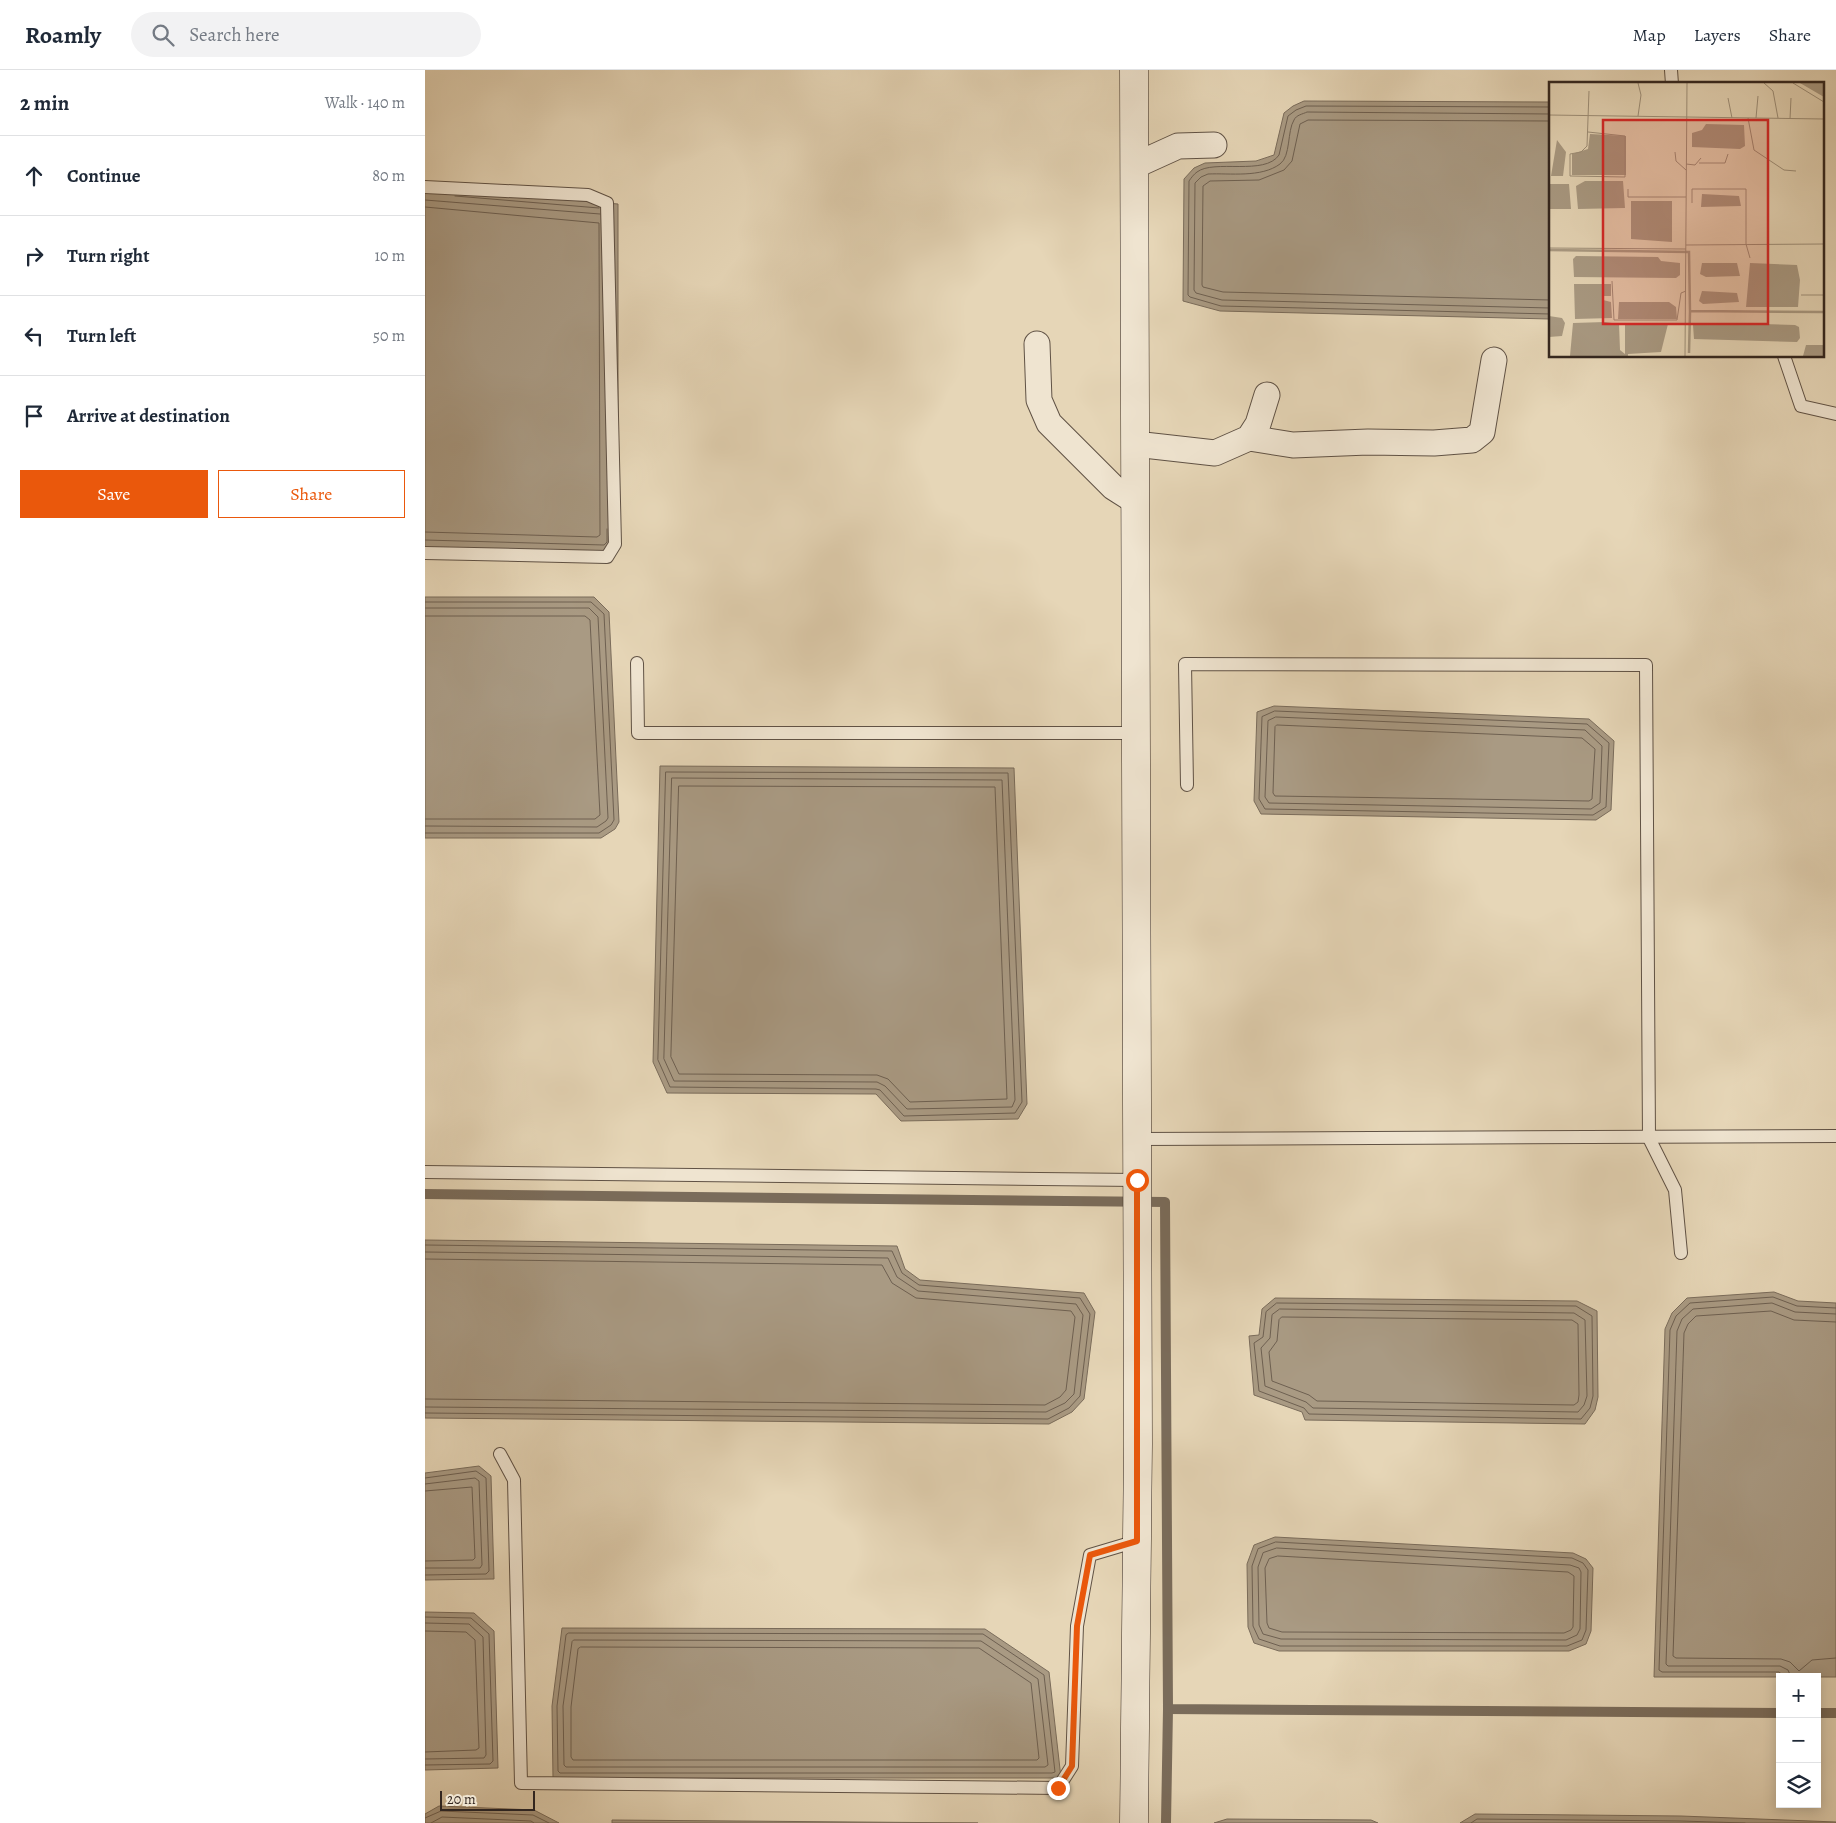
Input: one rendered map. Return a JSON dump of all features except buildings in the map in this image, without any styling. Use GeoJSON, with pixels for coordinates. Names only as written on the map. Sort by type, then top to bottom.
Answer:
{"type":"FeatureCollection","features":[{"type":"Feature","properties":{"kind":"street"},"geometry":{"type":"LineString","coordinates":[[1133,70],[1137,1139],[1137,1541],[1134,1823]]}},
{"type":"Feature","properties":{"kind":"street"},"geometry":{"type":"LineString","coordinates":[[1134,166],[1178,146],[1214,145]]}},
{"type":"Feature","properties":{"kind":"street"},"geometry":{"type":"LineString","coordinates":[[1037,344],[1039,400],[1049,422],[1113,487],[1135,501]]}},
{"type":"Feature","properties":{"kind":"street"},"geometry":{"type":"LineString","coordinates":[[1135,444],[1215,453],[1249,438],[1293,445],[1368,442],[1434,443],[1472,440],[1482,432],[1494,360]]}},
{"type":"Feature","properties":{"kind":"street"},"geometry":{"type":"LineString","coordinates":[[1249,438],[1258,424],[1267,395]]}},
{"type":"Feature","properties":{"kind":"lane"},"geometry":{"type":"LineString","coordinates":[[425,187],[588,196],[607,203],[615,544],[607,558],[425,553]]}},
{"type":"Feature","properties":{"kind":"lane"},"geometry":{"type":"LineString","coordinates":[[1784,358],[1801,406],[1836,414]]}},
{"type":"Feature","properties":{"kind":"lane"},"geometry":{"type":"LineString","coordinates":[[637,663],[638,733],[1136,733]]}},
{"type":"Feature","properties":{"kind":"lane"},"geometry":{"type":"LineString","coordinates":[[1187,785],[1185,664],[1646,665],[1649,1138],[1675,1190],[1681,1253]]}},
{"type":"Feature","properties":{"kind":"lane"},"geometry":{"type":"LineString","coordinates":[[1137,1139],[1836,1136]]}},
{"type":"Feature","properties":{"kind":"lane"},"geometry":{"type":"LineString","coordinates":[[425,1172],[1137,1180]]}},
{"type":"Feature","properties":{"kind":"lane"},"geometry":{"type":"LineString","coordinates":[[500,1454],[514,1480],[521,1783],[1058,1788],[1072,1766],[1077,1626],[1090,1555],[1137,1541]]}},
{"type":"Feature","properties":{"kind":"water"},"geometry":{"type":"Polygon","coordinates":[[[1304,101],[1549,102],[1549,319],[1220,311],[1183,301],[1184,179],[1194,168],[1205,163],[1256,161],[1274,155],[1284,113],[1304,101]]]}},
{"type":"Feature","properties":{"kind":"water"},"geometry":{"type":"Polygon","coordinates":[[[425,188],[618,204],[618,545],[612,556],[425,551],[425,188]]]}},
{"type":"Feature","properties":{"kind":"water"},"geometry":{"type":"Polygon","coordinates":[[[425,597],[594,597],[609,612],[619,822],[615,829],[601,838],[425,838],[425,597]]]}},
{"type":"Feature","properties":{"kind":"water"},"geometry":{"type":"Polygon","coordinates":[[[1274,706],[1589,719],[1614,741],[1611,810],[1596,820],[1261,814],[1254,801],[1257,712],[1274,706]]]}},
{"type":"Feature","properties":{"kind":"water"},"geometry":{"type":"Polygon","coordinates":[[[660,766],[1014,768],[1027,1104],[1018,1119],[901,1121],[876,1094],[667,1093],[653,1062],[660,766]]]}},
{"type":"Feature","properties":{"kind":"water"},"geometry":{"type":"Polygon","coordinates":[[[425,1240],[897,1246],[905,1269],[920,1280],[1084,1293],[1095,1312],[1084,1399],[1072,1412],[1049,1424],[425,1418],[425,1240]]]}},
{"type":"Feature","properties":{"kind":"water"},"geometry":{"type":"Polygon","coordinates":[[[1774,1292],[1798,1301],[1836,1303],[1836,1677],[1821,1677],[1821,1673],[1776,1673],[1776,1677],[1654,1677],[1665,1329],[1672,1313],[1687,1298],[1774,1292]]]}},
{"type":"Feature","properties":{"kind":"water"},"geometry":{"type":"Polygon","coordinates":[[[1275,1298],[1577,1301],[1597,1311],[1598,1397],[1595,1410],[1585,1424],[1305,1420],[1302,1412],[1254,1395],[1249,1336],[1259,1335],[1262,1309],[1275,1298]]]}},
{"type":"Feature","properties":{"kind":"water"},"geometry":{"type":"Polygon","coordinates":[[[479,1466],[491,1476],[494,1579],[425,1580],[425,1473],[479,1466]]]}},
{"type":"Feature","properties":{"kind":"water"},"geometry":{"type":"Polygon","coordinates":[[[1275,1537],[1573,1553],[1586,1559],[1593,1568],[1591,1631],[1586,1644],[1569,1651],[1279,1651],[1254,1643],[1248,1627],[1247,1564],[1254,1545],[1275,1537]]]}},
{"type":"Feature","properties":{"kind":"water"},"geometry":{"type":"Polygon","coordinates":[[[425,1612],[474,1613],[494,1631],[498,1768],[425,1770],[425,1612]]]}},
{"type":"Feature","properties":{"kind":"water"},"geometry":{"type":"Polygon","coordinates":[[[562,1628],[985,1629],[1049,1672],[1061,1778],[553,1778],[552,1706],[562,1628]]]}},
{"type":"Feature","properties":{"kind":"water"},"geometry":{"type":"Polygon","coordinates":[[[439,1806],[534,1810],[559,1823],[425,1823],[425,1814],[439,1806]]]}},
{"type":"Feature","properties":{"kind":"water"},"geometry":{"type":"Polygon","coordinates":[[[1475,1814],[1681,1816],[1836,1823],[1460,1823],[1475,1814]]]}},
{"type":"Feature","properties":{"kind":"water"},"geometry":{"type":"Polygon","coordinates":[[[1227,1819],[1371,1820],[1378,1823],[1214,1823],[1227,1819]]]}},
{"type":"Feature","properties":{"kind":"water"},"geometry":{"type":"Polygon","coordinates":[[[612,1820],[978,1823],[612,1823],[612,1820]]]}},
{"type":"Feature","properties":{"kind":"waterway"},"geometry":{"type":"LineString","coordinates":[[425,1194],[1165,1202],[1168,1709],[1776,1713]]}},
{"type":"Feature","properties":{"kind":"waterway"},"geometry":{"type":"LineString","coordinates":[[1166,1823],[1168,1709]]}},
{"type":"Feature","properties":{"kind":"waterway"},"geometry":{"type":"LineString","coordinates":[[1821,1713],[1836,1713]]}},
{"type":"Feature","properties":{"kind":"route"},"geometry":{"type":"LineString","coordinates":[[1058,1788],[1072,1766],[1077,1626],[1090,1555],[1137,1541],[1137,1180]]}}]}
